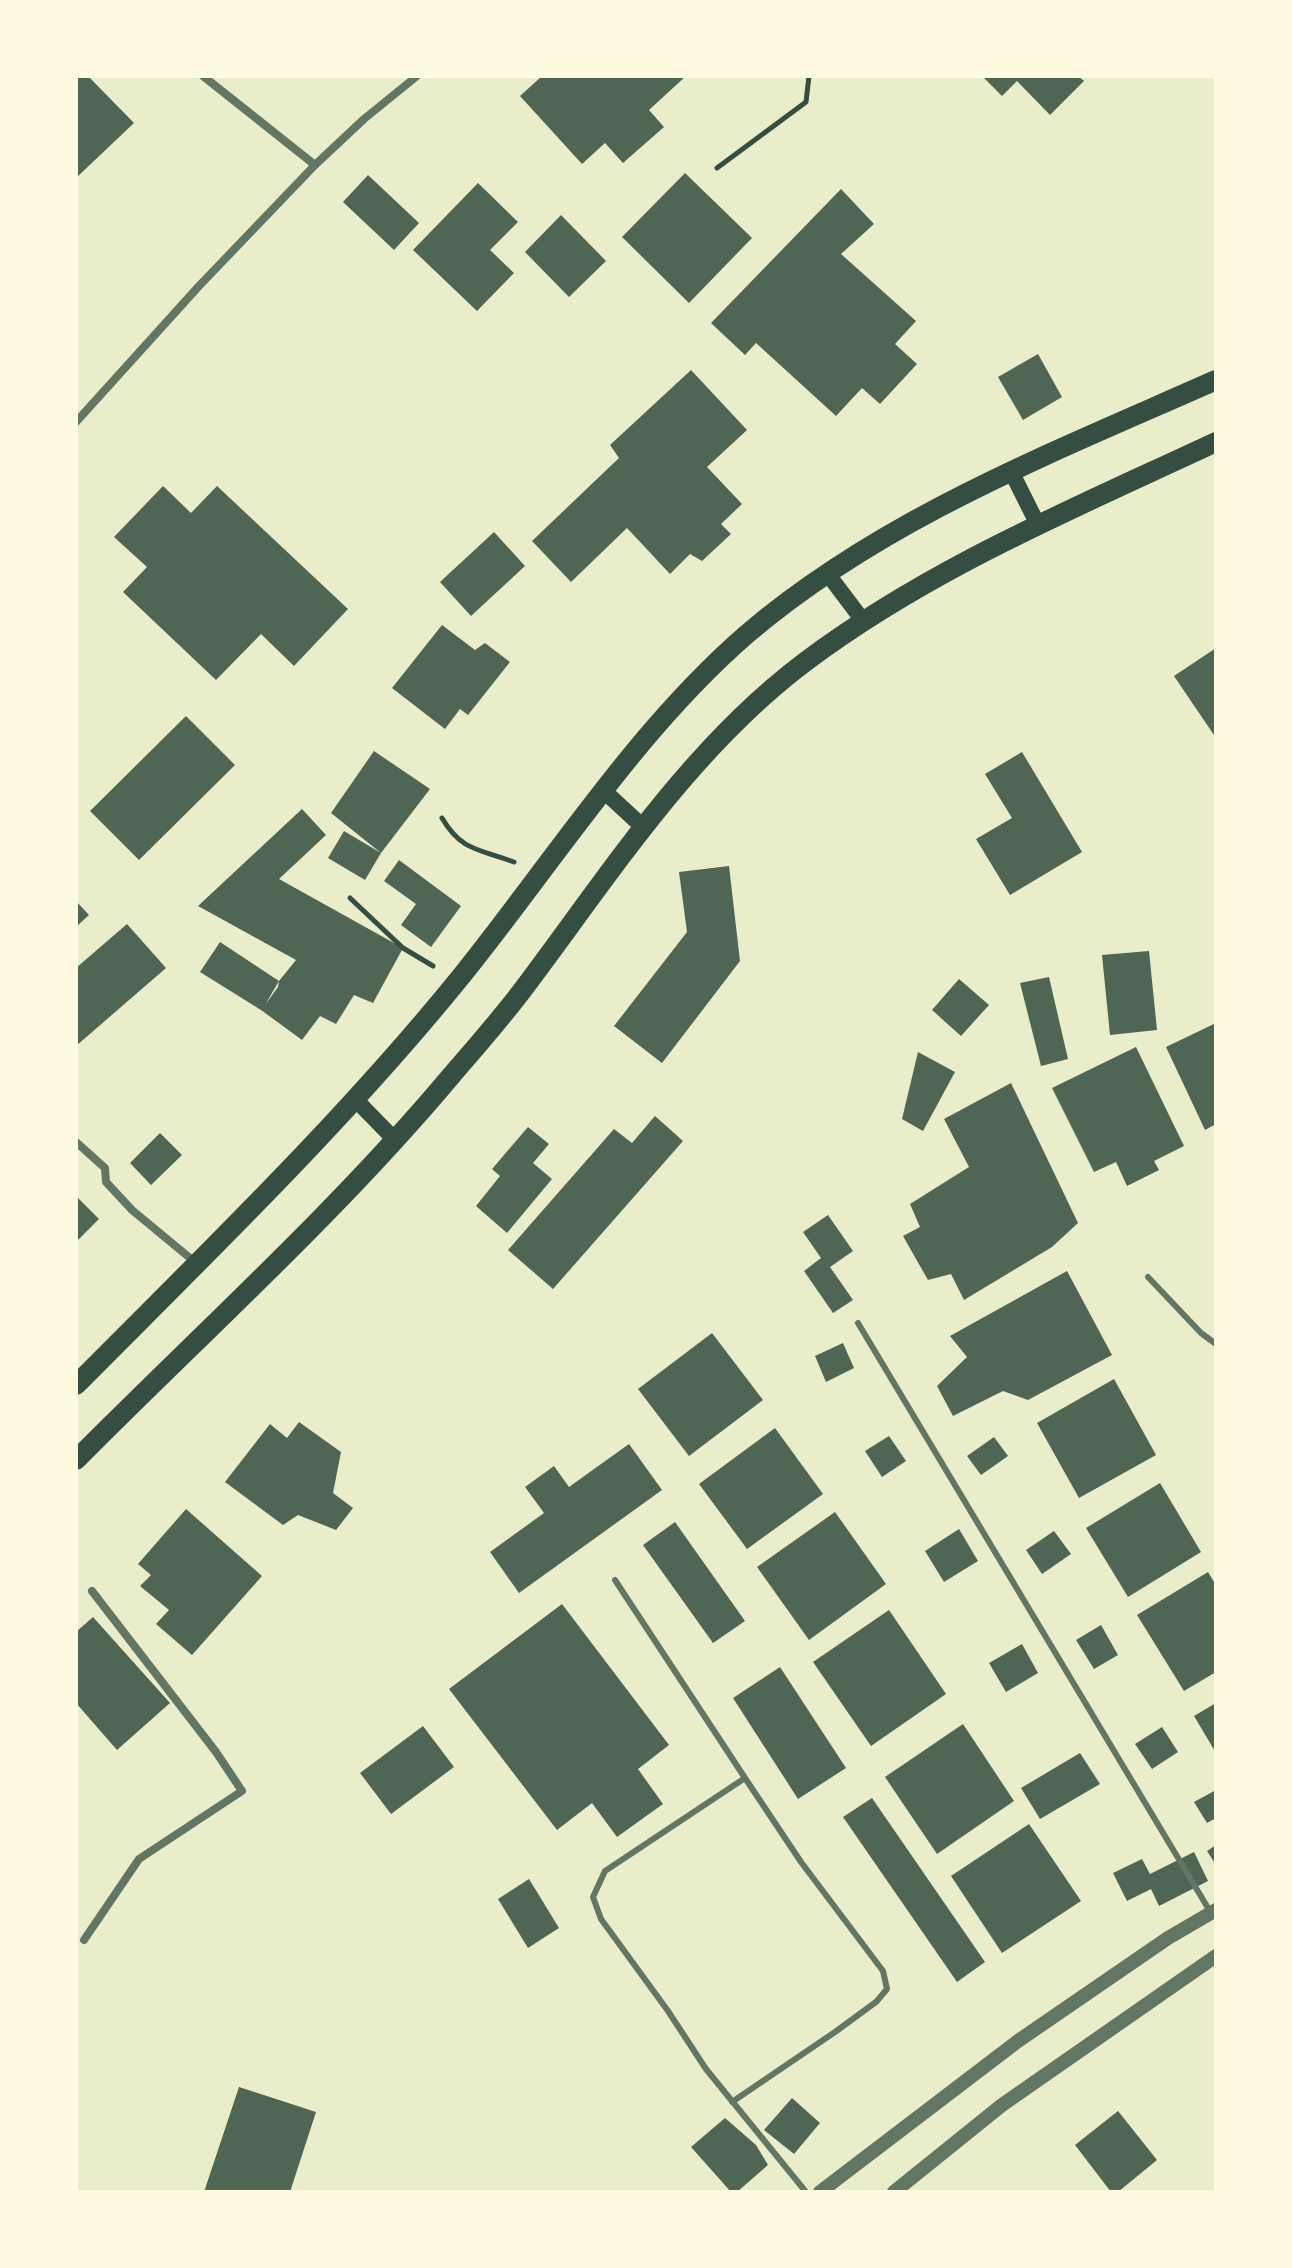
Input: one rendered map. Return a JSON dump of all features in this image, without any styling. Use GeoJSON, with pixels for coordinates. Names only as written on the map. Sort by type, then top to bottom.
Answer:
{"type":"FeatureCollection","features":[{"type":"Feature","properties":{"kind":"main road"},"geometry":{"type":"LineString","coordinates":[[76,1385],[355,1099],[458,980],[604,791],[681,699],[747,635],[827,573],[937,509],[1011,471],[1216,380]]}},
{"type":"Feature","properties":{"kind":"main road"},"geometry":{"type":"LineString","coordinates":[[76,1460],[396,1141],[518,996],[643,827],[756,703],[804,663],[964,560],[1216,442]]}},
{"type":"Feature","properties":{"kind":"main road"},"geometry":{"type":"LineString","coordinates":[[1011,471],[1038,525]]}},
{"type":"Feature","properties":{"kind":"main road"},"geometry":{"type":"LineString","coordinates":[[827,573],[864,622]]}},
{"type":"Feature","properties":{"kind":"main road"},"geometry":{"type":"LineString","coordinates":[[604,791],[643,827]]}},
{"type":"Feature","properties":{"kind":"main road"},"geometry":{"type":"LineString","coordinates":[[355,1099],[396,1141]]}},
{"type":"Feature","properties":{"kind":"street"},"geometry":{"type":"LineString","coordinates":[[203,76],[315,165]]}},
{"type":"Feature","properties":{"kind":"street"},"geometry":{"type":"LineString","coordinates":[[76,422],[199,286],[315,165],[364,119],[417,76]]}},
{"type":"Feature","properties":{"kind":"street"},"geometry":{"type":"LineString","coordinates":[[76,1142],[105,1168],[106,1182],[132,1210],[197,1263]]}},
{"type":"Feature","properties":{"kind":"street"},"geometry":{"type":"LineString","coordinates":[[84,1940],[139,1859],[242,1791],[216,1752],[92,1591]]}},
{"type":"Feature","properties":{"kind":"street"},"geometry":{"type":"LineString","coordinates":[[820,2192],[1018,2041],[1168,1938],[1214,1912]]}},
{"type":"Feature","properties":{"kind":"street"},"geometry":{"type":"LineString","coordinates":[[894,2192],[1002,2105],[1216,1956]]}},
{"type":"Feature","properties":{"kind":"lane"},"geometry":{"type":"LineString","coordinates":[[1148,1277],[1201,1333],[1216,1344]]}},
{"type":"Feature","properties":{"kind":"lane"},"geometry":{"type":"LineString","coordinates":[[858,1323],[1214,1912]]}},
{"type":"Feature","properties":{"kind":"lane"},"geometry":{"type":"LineString","coordinates":[[615,1580],[801,1862],[883,1971],[887,1989],[876,2002],[732,2102]]}},
{"type":"Feature","properties":{"kind":"lane"},"geometry":{"type":"LineString","coordinates":[[745,1778],[605,1871],[593,1897],[601,1919],[732,2102],[806,2192]]}},
{"type":"Feature","properties":{"kind":"path"},"geometry":{"type":"LineString","coordinates":[[717,168],[806,102],[809,76]]}},
{"type":"Feature","properties":{"kind":"path"},"geometry":{"type":"LineString","coordinates":[[442,818],[454,839],[494,857],[512,861],[536,881]]}},
{"type":"Feature","properties":{"kind":"path"},"geometry":{"type":"LineString","coordinates":[[350,898],[403,948],[458,980]]}},
{"type":"Feature","properties":{"kind":"building"},"geometry":{"type":"Polygon","coordinates":[[[76,76],[88,76],[134,123],[76,178],[76,76]]]}},
{"type":"Feature","properties":{"kind":"building"},"geometry":{"type":"Polygon","coordinates":[[[542,76],[686,76],[649,110],[664,127],[623,163],[605,143],[582,164],[520,96],[542,76]]]}},
{"type":"Feature","properties":{"kind":"building"},"geometry":{"type":"Polygon","coordinates":[[[982,76],[1078,76],[1084,81],[1050,115],[1017,81],[1002,96],[982,76]]]}},
{"type":"Feature","properties":{"kind":"building"},"geometry":{"type":"Polygon","coordinates":[[[685,173],[752,238],[689,303],[622,237],[685,173]]]}},
{"type":"Feature","properties":{"kind":"building"},"geometry":{"type":"Polygon","coordinates":[[[368,175],[419,223],[394,250],[343,202],[368,175]]]}},
{"type":"Feature","properties":{"kind":"building"},"geometry":{"type":"Polygon","coordinates":[[[478,183],[518,222],[490,250],[514,273],[477,311],[413,250],[478,183]]]}},
{"type":"Feature","properties":{"kind":"building"},"geometry":{"type":"Polygon","coordinates":[[[841,189],[874,224],[841,254],[916,321],[895,344],[917,364],[880,404],[862,388],[836,416],[756,343],[745,355],[711,323],[841,189]]]}},
{"type":"Feature","properties":{"kind":"building"},"geometry":{"type":"Polygon","coordinates":[[[561,215],[606,261],[569,297],[525,252],[561,215]]]}},
{"type":"Feature","properties":{"kind":"building"},"geometry":{"type":"Polygon","coordinates":[[[1038,354],[1062,397],[1023,420],[998,377],[1038,354]]]}},
{"type":"Feature","properties":{"kind":"building"},"geometry":{"type":"Polygon","coordinates":[[[691,370],[747,430],[707,467],[742,504],[721,524],[731,534],[702,561],[690,554],[670,574],[627,528],[571,582],[532,541],[619,458],[610,445],[691,370]]]}},
{"type":"Feature","properties":{"kind":"building"},"geometry":{"type":"Polygon","coordinates":[[[163,486],[191,513],[217,486],[348,609],[294,666],[261,634],[216,680],[123,592],[147,567],[114,537],[163,486]]]}},
{"type":"Feature","properties":{"kind":"building"},"geometry":{"type":"Polygon","coordinates":[[[494,532],[525,566],[471,616],[440,582],[494,532]]]}},
{"type":"Feature","properties":{"kind":"building"},"geometry":{"type":"Polygon","coordinates":[[[442,625],[475,650],[485,643],[510,662],[468,715],[460,709],[445,729],[392,688],[442,625]]]}},
{"type":"Feature","properties":{"kind":"building"},"geometry":{"type":"Polygon","coordinates":[[[1216,648],[1216,738],[1174,676],[1216,648]]]}},
{"type":"Feature","properties":{"kind":"building"},"geometry":{"type":"Polygon","coordinates":[[[186,716],[235,765],[139,860],[90,811],[186,716]]]}},
{"type":"Feature","properties":{"kind":"building"},"geometry":{"type":"Polygon","coordinates":[[[374,751],[430,789],[381,853],[331,813],[374,751]]]}},
{"type":"Feature","properties":{"kind":"building"},"geometry":{"type":"Polygon","coordinates":[[[1022,752],[1082,852],[1010,895],[976,839],[1012,818],[985,774],[1022,752]]]}},
{"type":"Feature","properties":{"kind":"building"},"geometry":{"type":"Polygon","coordinates":[[[302,809],[326,835],[279,879],[403,948],[373,1003],[354,995],[336,1024],[320,1016],[302,1040],[200,972],[220,942],[279,981],[296,960],[198,906],[302,809]]]}},
{"type":"Feature","properties":{"kind":"building"},"geometry":{"type":"Polygon","coordinates":[[[344,831],[381,853],[365,880],[328,858],[344,831]]]}},
{"type":"Feature","properties":{"kind":"building"},"geometry":{"type":"Polygon","coordinates":[[[399,860],[461,906],[431,947],[401,925],[416,904],[384,881],[399,860]]]}},
{"type":"Feature","properties":{"kind":"building"},"geometry":{"type":"Polygon","coordinates":[[[729,866],[740,961],[662,1063],[614,1026],[687,932],[679,872],[729,866]]]}},
{"type":"Feature","properties":{"kind":"building"},"geometry":{"type":"Polygon","coordinates":[[[76,901],[89,915],[76,927],[76,901]]]}},
{"type":"Feature","properties":{"kind":"building"},"geometry":{"type":"Polygon","coordinates":[[[127,924],[166,968],[76,1046],[76,968],[127,924]]]}},
{"type":"Feature","properties":{"kind":"building"},"geometry":{"type":"Polygon","coordinates":[[[1149,951],[1157,1030],[1110,1035],[1102,955],[1149,951]]]}},
{"type":"Feature","properties":{"kind":"building"},"geometry":{"type":"Polygon","coordinates":[[[1049,977],[1068,1059],[1041,1066],[1020,983],[1049,977]]]}},
{"type":"Feature","properties":{"kind":"building"},"geometry":{"type":"Polygon","coordinates":[[[959,979],[989,1005],[961,1036],[932,1010],[959,979]]]}},
{"type":"Feature","properties":{"kind":"building"},"geometry":{"type":"Polygon","coordinates":[[[1216,1023],[1216,1124],[1205,1130],[1166,1047],[1216,1023]]]}},
{"type":"Feature","properties":{"kind":"building"},"geometry":{"type":"Polygon","coordinates":[[[1136,1047],[1184,1146],[1154,1161],[1159,1170],[1127,1186],[1116,1162],[1094,1172],[1052,1088],[1136,1047]]]}},
{"type":"Feature","properties":{"kind":"building"},"geometry":{"type":"Polygon","coordinates":[[[918,1052],[955,1072],[923,1131],[902,1119],[918,1052]]]}},
{"type":"Feature","properties":{"kind":"building"},"geometry":{"type":"Polygon","coordinates":[[[1011,1083],[1078,1223],[1052,1247],[964,1300],[951,1274],[928,1280],[903,1236],[920,1227],[910,1204],[969,1167],[944,1119],[1011,1083]]]}},
{"type":"Feature","properties":{"kind":"building"},"geometry":{"type":"Polygon","coordinates":[[[655,1116],[683,1141],[553,1289],[508,1250],[614,1129],[632,1143],[655,1116]]]}},
{"type":"Feature","properties":{"kind":"building"},"geometry":{"type":"Polygon","coordinates":[[[528,1127],[549,1144],[533,1163],[552,1179],[507,1233],[476,1206],[500,1176],[492,1169],[528,1127]]]}},
{"type":"Feature","properties":{"kind":"building"},"geometry":{"type":"Polygon","coordinates":[[[160,1133],[182,1155],[151,1185],[130,1163],[160,1133]]]}},
{"type":"Feature","properties":{"kind":"building"},"geometry":{"type":"Polygon","coordinates":[[[76,1196],[99,1219],[76,1242],[76,1196]]]}},
{"type":"Feature","properties":{"kind":"building"},"geometry":{"type":"Polygon","coordinates":[[[828,1215],[853,1251],[830,1267],[853,1300],[833,1313],[804,1271],[821,1258],[803,1232],[828,1215]]]}},
{"type":"Feature","properties":{"kind":"building"},"geometry":{"type":"Polygon","coordinates":[[[1067,1271],[1112,1355],[1028,1400],[1003,1391],[953,1416],[937,1386],[967,1357],[950,1336],[1067,1271]]]}},
{"type":"Feature","properties":{"kind":"building"},"geometry":{"type":"Polygon","coordinates":[[[712,1333],[763,1400],[689,1456],[638,1389],[712,1333]]]}},
{"type":"Feature","properties":{"kind":"building"},"geometry":{"type":"Polygon","coordinates":[[[843,1343],[854,1368],[826,1382],[815,1356],[843,1343]]]}},
{"type":"Feature","properties":{"kind":"building"},"geometry":{"type":"Polygon","coordinates":[[[1114,1379],[1156,1455],[1079,1498],[1037,1423],[1114,1379]]]}},
{"type":"Feature","properties":{"kind":"building"},"geometry":{"type":"Polygon","coordinates":[[[299,1422],[341,1452],[333,1493],[353,1508],[336,1530],[298,1515],[283,1525],[225,1482],[270,1424],[287,1438],[299,1422]]]}},
{"type":"Feature","properties":{"kind":"building"},"geometry":{"type":"Polygon","coordinates":[[[775,1428],[823,1494],[747,1549],[699,1484],[775,1428]]]}},
{"type":"Feature","properties":{"kind":"building"},"geometry":{"type":"Polygon","coordinates":[[[889,1436],[906,1461],[882,1477],[865,1451],[889,1436]]]}},
{"type":"Feature","properties":{"kind":"building"},"geometry":{"type":"Polygon","coordinates":[[[994,1437],[1008,1456],[981,1475],[967,1456],[994,1437]]]}},
{"type":"Feature","properties":{"kind":"building"},"geometry":{"type":"Polygon","coordinates":[[[629,1444],[662,1490],[519,1593],[490,1552],[544,1513],[525,1487],[554,1466],[569,1487],[629,1444]]]}},
{"type":"Feature","properties":{"kind":"building"},"geometry":{"type":"Polygon","coordinates":[[[1160,1483],[1201,1552],[1128,1597],[1086,1528],[1160,1483]]]}},
{"type":"Feature","properties":{"kind":"building"},"geometry":{"type":"Polygon","coordinates":[[[186,1509],[262,1576],[192,1655],[156,1624],[169,1610],[140,1586],[151,1575],[138,1564],[186,1509]]]}},
{"type":"Feature","properties":{"kind":"building"},"geometry":{"type":"Polygon","coordinates":[[[835,1512],[886,1584],[809,1640],[757,1567],[835,1512]]]}},
{"type":"Feature","properties":{"kind":"building"},"geometry":{"type":"Polygon","coordinates":[[[675,1522],[745,1621],[713,1643],[643,1545],[675,1522]]]}},
{"type":"Feature","properties":{"kind":"building"},"geometry":{"type":"Polygon","coordinates":[[[959,1529],[978,1561],[944,1582],[925,1551],[959,1529]]]}},
{"type":"Feature","properties":{"kind":"building"},"geometry":{"type":"Polygon","coordinates":[[[1054,1531],[1071,1554],[1042,1574],[1026,1550],[1054,1531]]]}},
{"type":"Feature","properties":{"kind":"building"},"geometry":{"type":"Polygon","coordinates":[[[1208,1572],[1216,1585],[1216,1672],[1184,1691],[1137,1615],[1208,1572]]]}},
{"type":"Feature","properties":{"kind":"building"},"geometry":{"type":"Polygon","coordinates":[[[562,1604],[669,1745],[638,1769],[663,1804],[617,1837],[592,1803],[557,1830],[449,1689],[562,1604]]]}},
{"type":"Feature","properties":{"kind":"building"},"geometry":{"type":"Polygon","coordinates":[[[889,1610],[946,1694],[871,1746],[813,1662],[889,1610]]]}},
{"type":"Feature","properties":{"kind":"building"},"geometry":{"type":"Polygon","coordinates":[[[93,1617],[170,1703],[117,1750],[76,1703],[76,1632],[93,1617]]]}},
{"type":"Feature","properties":{"kind":"building"},"geometry":{"type":"Polygon","coordinates":[[[1101,1625],[1118,1655],[1094,1669],[1076,1640],[1101,1625]]]}},
{"type":"Feature","properties":{"kind":"building"},"geometry":{"type":"Polygon","coordinates":[[[1022,1644],[1038,1673],[1006,1692],[989,1663],[1022,1644]]]}},
{"type":"Feature","properties":{"kind":"building"},"geometry":{"type":"Polygon","coordinates":[[[780,1667],[846,1768],[798,1799],[733,1698],[780,1667]]]}},
{"type":"Feature","properties":{"kind":"building"},"geometry":{"type":"Polygon","coordinates":[[[1216,1703],[1216,1753],[1194,1716],[1216,1703]]]}},
{"type":"Feature","properties":{"kind":"building"},"geometry":{"type":"Polygon","coordinates":[[[963,1724],[1014,1801],[937,1854],[885,1777],[963,1724]]]}},
{"type":"Feature","properties":{"kind":"building"},"geometry":{"type":"Polygon","coordinates":[[[423,1726],[454,1767],[391,1814],[360,1773],[423,1726]]]}},
{"type":"Feature","properties":{"kind":"building"},"geometry":{"type":"Polygon","coordinates":[[[1162,1727],[1178,1752],[1152,1769],[1135,1744],[1162,1727]]]}},
{"type":"Feature","properties":{"kind":"building"},"geometry":{"type":"Polygon","coordinates":[[[1080,1753],[1100,1784],[1040,1819],[1021,1788],[1080,1753]]]}},
{"type":"Feature","properties":{"kind":"building"},"geometry":{"type":"Polygon","coordinates":[[[1216,1790],[1216,1818],[1207,1823],[1194,1802],[1216,1790]]]}},
{"type":"Feature","properties":{"kind":"building"},"geometry":{"type":"Polygon","coordinates":[[[872,1798],[985,1962],[957,1982],[843,1817],[872,1798]]]}},
{"type":"Feature","properties":{"kind":"building"},"geometry":{"type":"Polygon","coordinates":[[[1029,1824],[1081,1901],[1002,1953],[951,1876],[1029,1824]]]}},
{"type":"Feature","properties":{"kind":"building"},"geometry":{"type":"Polygon","coordinates":[[[1216,1845],[1216,1865],[1207,1851],[1216,1845]]]}},
{"type":"Feature","properties":{"kind":"building"},"geometry":{"type":"Polygon","coordinates":[[[1194,1852],[1208,1881],[1159,1906],[1151,1889],[1127,1901],[1113,1873],[1142,1859],[1150,1874],[1194,1852]]]}},
{"type":"Feature","properties":{"kind":"building"},"geometry":{"type":"Polygon","coordinates":[[[529,1879],[559,1928],[528,1948],[498,1899],[529,1879]]]}},
{"type":"Feature","properties":{"kind":"building"},"geometry":{"type":"Polygon","coordinates":[[[239,2087],[316,2112],[290,2192],[204,2192],[239,2087]]]}},
{"type":"Feature","properties":{"kind":"building"},"geometry":{"type":"Polygon","coordinates":[[[792,2098],[820,2123],[794,2154],[764,2130],[792,2098]]]}},
{"type":"Feature","properties":{"kind":"building"},"geometry":{"type":"Polygon","coordinates":[[[1118,2111],[1157,2160],[1118,2192],[1111,2192],[1075,2145],[1118,2111]]]}},
{"type":"Feature","properties":{"kind":"building"},"geometry":{"type":"Polygon","coordinates":[[[725,2118],[756,2145],[768,2165],[737,2192],[731,2192],[691,2147],[725,2118]]]}}]}
